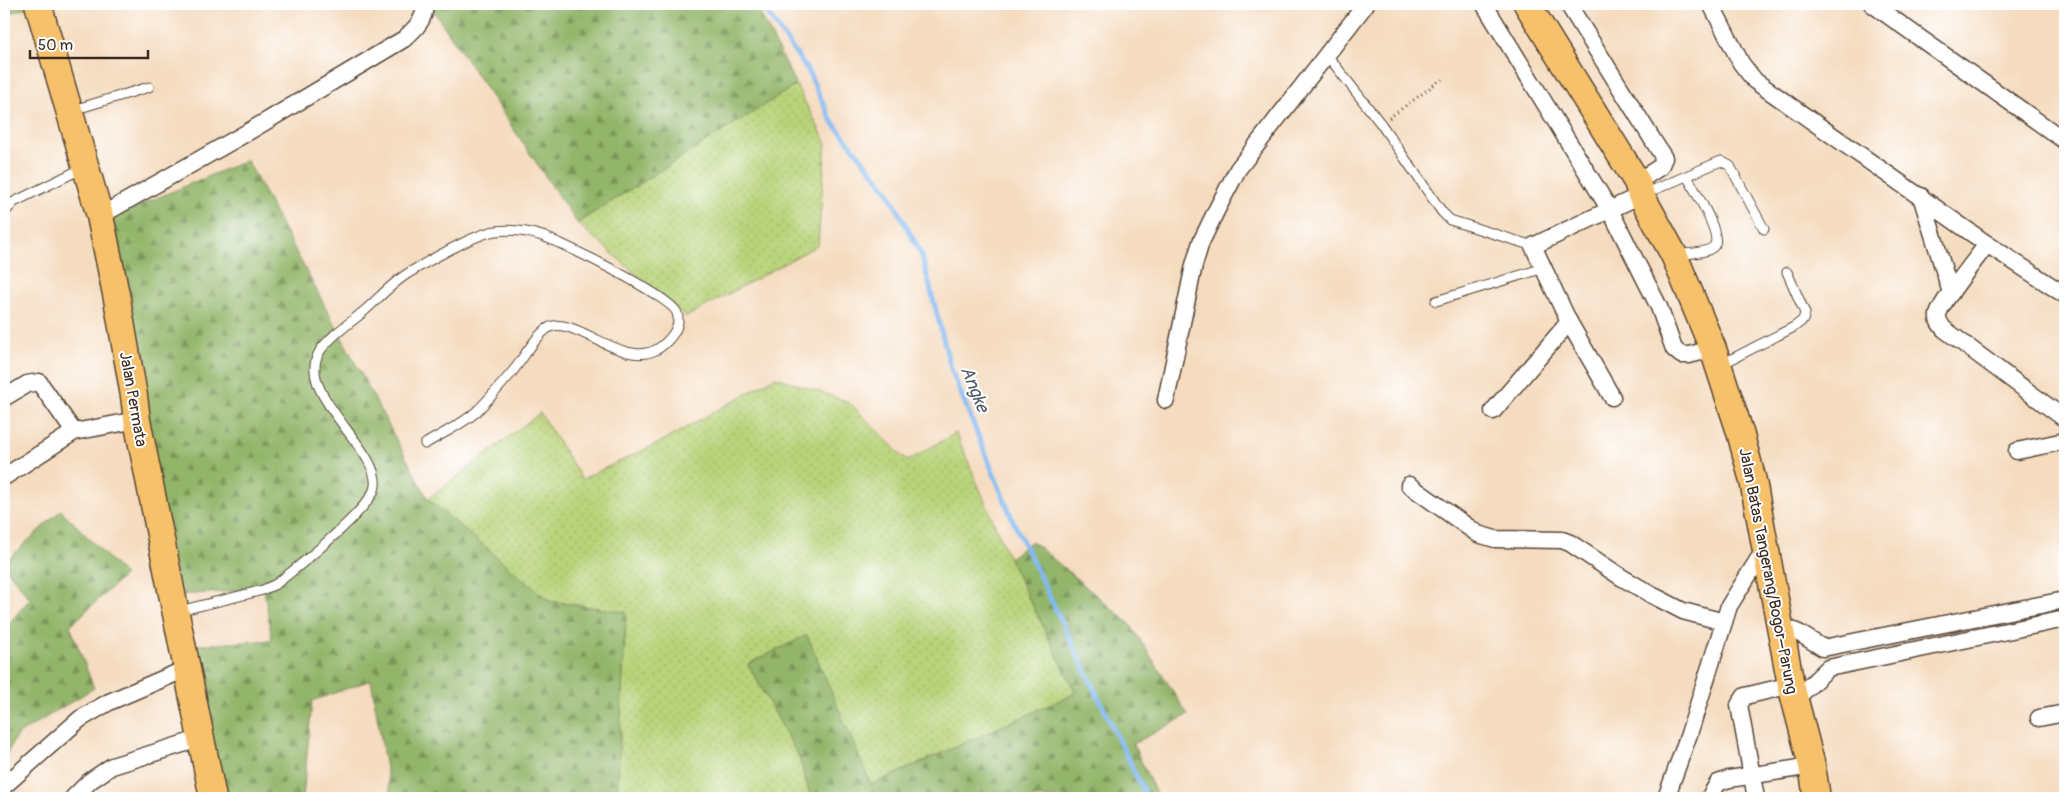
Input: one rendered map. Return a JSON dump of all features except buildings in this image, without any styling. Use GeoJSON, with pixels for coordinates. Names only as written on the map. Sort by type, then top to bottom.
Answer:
{"type":"FeatureCollection","features":[{"type":"Feature","properties":{"kind":"main road","name":"Jalan Permata"},"geometry":{"type":"LineString","coordinates":[[38,4],[100,216],[117,299],[137,420],[213,798]]}},
{"type":"Feature","properties":{"kind":"main road","name":"Jalan Batas Tangerang/Bogor–Parung"},"geometry":{"type":"LineString","coordinates":[[1528,4],[1639,188],[1674,255],[1715,358],[1749,464],[1793,692],[1812,766],[1817,798]]}},
{"type":"Feature","properties":{"kind":"street"},"geometry":{"type":"LineString","coordinates":[[100,216],[257,127],[404,39],[417,27],[423,17],[425,4]]}},
{"type":"Feature","properties":{"kind":"street"},"geometry":{"type":"LineString","coordinates":[[1484,4],[1610,210],[1659,308],[1674,349],[1681,355],[1715,358]]}},
{"type":"Feature","properties":{"kind":"street"},"geometry":{"type":"LineString","coordinates":[[1568,4],[1664,158],[1660,167],[1639,188],[1610,210],[1533,246],[1570,322],[1612,397]]}},
{"type":"Feature","properties":{"kind":"street"},"geometry":{"type":"LineString","coordinates":[[1711,4],[1741,63],[1755,81],[1987,244],[2065,295]]}},
{"type":"Feature","properties":{"kind":"street"},"geometry":{"type":"LineString","coordinates":[[1872,4],[2065,141]]}},
{"type":"Feature","properties":{"kind":"street"},"geometry":{"type":"LineString","coordinates":[[1166,400],[1194,265],[1201,242],[1238,169],[1327,55],[1358,7]]}},
{"type":"Feature","properties":{"kind":"street"},"geometry":{"type":"LineString","coordinates":[[1920,196],[1951,293]]}},
{"type":"Feature","properties":{"kind":"street"},"geometry":{"type":"LineString","coordinates":[[1987,244],[1951,293],[1938,313],[1937,320],[1944,329],[2065,419]]}},
{"type":"Feature","properties":{"kind":"street"},"geometry":{"type":"LineString","coordinates":[[1493,411],[1570,322]]}},
{"type":"Feature","properties":{"kind":"street"},"geometry":{"type":"LineString","coordinates":[[4,398],[26,384],[39,382],[74,432]]}},
{"type":"Feature","properties":{"kind":"street"},"geometry":{"type":"LineString","coordinates":[[4,477],[74,432],[137,420]]}},
{"type":"Feature","properties":{"kind":"street"},"geometry":{"type":"LineString","coordinates":[[2017,451],[2065,441]]}},
{"type":"Feature","properties":{"kind":"street"},"geometry":{"type":"LineString","coordinates":[[1409,485],[1478,534],[1495,539],[1562,540],[1570,542],[1621,577],[1683,611],[1724,622]]}},
{"type":"Feature","properties":{"kind":"street"},"geometry":{"type":"LineString","coordinates":[[1666,798],[1733,599],[1766,547]]}},
{"type":"Feature","properties":{"kind":"street"},"geometry":{"type":"LineString","coordinates":[[1780,625],[1799,633],[1823,648],[2065,600]]}},
{"type":"Feature","properties":{"kind":"street"},"geometry":{"type":"LineString","coordinates":[[1756,798],[1739,705],[1745,696],[1793,692],[1828,668],[2065,619]]}},
{"type":"Feature","properties":{"kind":"street"},"geometry":{"type":"LineString","coordinates":[[1823,648],[1828,668]]}},
{"type":"Feature","properties":{"kind":"street"},"geometry":{"type":"LineString","coordinates":[[4,786],[80,719],[110,702],[188,668]]}},
{"type":"Feature","properties":{"kind":"street"},"geometry":{"type":"LineString","coordinates":[[2039,718],[2065,713]]}},
{"type":"Feature","properties":{"kind":"street"},"geometry":{"type":"LineString","coordinates":[[73,798],[90,781],[112,766],[202,738]]}},
{"type":"Feature","properties":{"kind":"street"},"geometry":{"type":"LineString","coordinates":[[1708,798],[1718,784],[1729,779],[1752,777],[1812,766]]}},
{"type":"Feature","properties":{"kind":"lane"},"geometry":{"type":"LineString","coordinates":[[1327,55],[1381,124],[1442,212],[1450,220],[1533,246]]}},
{"type":"Feature","properties":{"kind":"lane"},"geometry":{"type":"LineString","coordinates":[[70,111],[149,87]]}},
{"type":"Feature","properties":{"kind":"lane"},"geometry":{"type":"LineString","coordinates":[[1639,188],[1687,176],[1721,161],[1730,166],[1764,228]]}},
{"type":"Feature","properties":{"kind":"lane"},"geometry":{"type":"LineString","coordinates":[[4,214],[14,202],[85,167]]}},
{"type":"Feature","properties":{"kind":"lane"},"geometry":{"type":"LineString","coordinates":[[1674,255],[1708,250],[1717,241],[1715,230],[1687,176]]}},
{"type":"Feature","properties":{"kind":"lane"},"geometry":{"type":"LineString","coordinates":[[175,612],[263,590],[276,584],[358,512],[370,498],[376,479],[367,460],[316,380],[315,365],[320,352],[334,337],[405,276],[464,242],[493,231],[521,230],[543,236],[585,256],[645,288],[671,304],[677,310],[678,317],[671,338],[659,348],[647,354],[622,351],[562,326],[550,328],[542,333],[513,371],[476,412],[425,444]]}},
{"type":"Feature","properties":{"kind":"lane"},"geometry":{"type":"LineString","coordinates":[[1436,301],[1544,268]]}},
{"type":"Feature","properties":{"kind":"lane"},"geometry":{"type":"LineString","coordinates":[[1715,358],[1794,327],[1803,320],[1805,313],[1787,272]]}},
{"type":"Feature","properties":{"kind":"path"},"geometry":{"type":"LineString","coordinates":[[1381,124],[1442,79]]}},
{"type":"Feature","properties":{"kind":"green space"},"geometry":{"type":"Polygon","coordinates":[[[8,4],[39,4],[11,13],[8,4]]]}},
{"type":"Feature","properties":{"kind":"green space"},"geometry":{"type":"Polygon","coordinates":[[[429,4],[753,4],[759,11],[796,85],[577,223],[429,4]]]}},
{"type":"Feature","properties":{"kind":"green space"},"geometry":{"type":"Polygon","coordinates":[[[796,85],[826,142],[818,245],[686,317],[577,223],[796,85]]]}},
{"type":"Feature","properties":{"kind":"green space"},"geometry":{"type":"Polygon","coordinates":[[[247,160],[428,499],[549,601],[626,612],[617,798],[464,798],[461,793],[450,798],[391,798],[371,680],[312,701],[303,798],[210,798],[187,646],[272,640],[264,589],[180,595],[102,221],[247,160]]]}},
{"type":"Feature","properties":{"kind":"green space"},"geometry":{"type":"Polygon","coordinates":[[[776,377],[849,402],[907,461],[956,433],[1009,558],[1076,693],[871,785],[807,636],[748,664],[799,757],[811,798],[617,798],[626,612],[549,601],[428,499],[540,413],[582,479],[659,443],[776,377]]]}},
{"type":"Feature","properties":{"kind":"green space"},"geometry":{"type":"Polygon","coordinates":[[[61,510],[125,575],[70,626],[94,688],[17,735],[4,759],[4,629],[30,599],[4,566],[4,563],[61,510]]]}},
{"type":"Feature","properties":{"kind":"green space"},"geometry":{"type":"Polygon","coordinates":[[[1032,541],[1130,624],[1188,715],[1133,744],[1158,798],[811,798],[799,757],[748,664],[807,635],[871,785],[1076,693],[1009,558],[1032,541]]]}},
{"type":"Feature","properties":{"kind":"waterway","name":"Angke"},"geometry":{"type":"LineString","coordinates":[[761,4],[808,71],[831,120],[887,190],[922,256],[951,369],[1013,521],[1147,798]]}}]}
